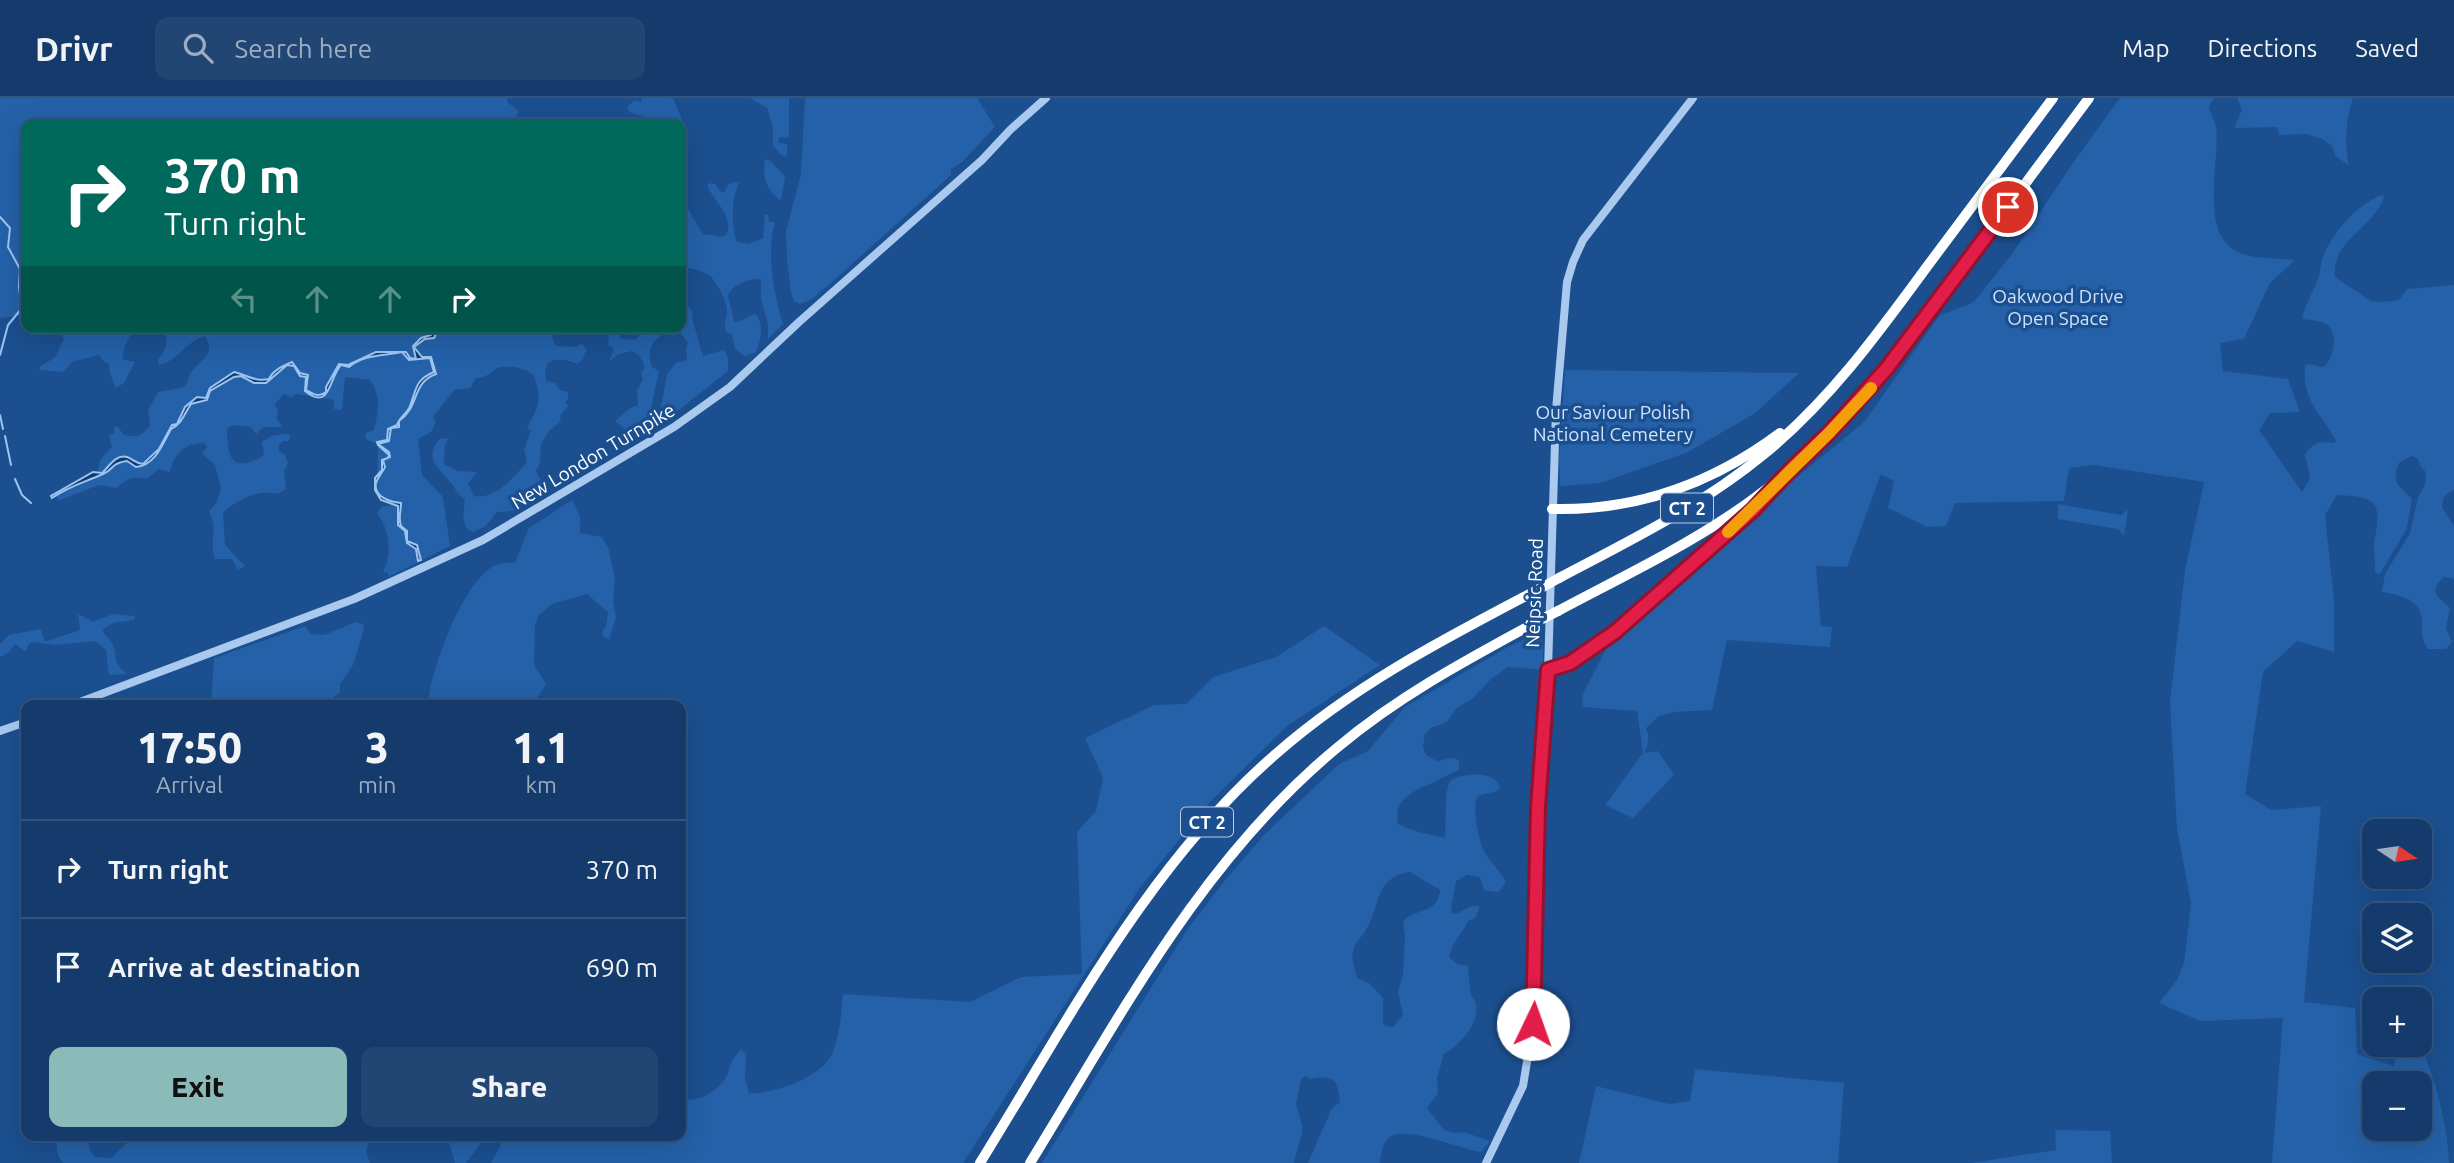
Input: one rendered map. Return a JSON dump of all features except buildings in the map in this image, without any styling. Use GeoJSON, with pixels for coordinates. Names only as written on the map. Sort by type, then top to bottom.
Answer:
{"type":"FeatureCollection","features":[{"type":"Feature","properties":{"kind":"highway","name":"CT 2"},"geometry":{"type":"LineString","coordinates":[[980,1163],[1139,908],[1178,856],[1236,792],[1290,741],[1371,682],[1403,662],[1669,519],[1710,494],[1758,459],[1803,419],[1863,352],[2053,98]]}},
{"type":"Feature","properties":{"kind":"highway","name":"CT 2"},"geometry":{"type":"LineString","coordinates":[[1030,1163],[1184,916],[1220,867],[1263,817],[1325,758],[1376,717],[1444,673],[1710,528],[1793,467],[1841,422],[1887,368],[2089,98]]}},
{"type":"Feature","properties":{"kind":"highway"},"geometry":{"type":"LineString","coordinates":[[1552,509],[1626,505],[1663,495],[1740,458],[1803,419]]}},
{"type":"Feature","properties":{"kind":"highway"},"geometry":{"type":"LineString","coordinates":[[1548,670],[1570,663],[1615,632],[1753,510],[1793,467]]}},
{"type":"Feature","properties":{"kind":"street","name":"New London Turnpike"},"geometry":{"type":"LineString","coordinates":[[85,700],[354,599],[483,540],[674,427],[730,387],[799,322],[982,160],[1046,98]]}},
{"type":"Feature","properties":{"kind":"street","name":"Neipsic Road"},"geometry":{"type":"LineString","coordinates":[[1486,1163],[1523,1086],[1530,1049],[1536,947],[1538,807],[1548,670],[1558,376],[1567,282],[1583,240],[1693,98]]}},
{"type":"Feature","properties":{"kind":"street"},"geometry":{"type":"LineString","coordinates":[[0,731],[21,724]]}},
{"type":"Feature","properties":{"kind":"green space"},"geometry":{"type":"Polygon","coordinates":[[[0,98],[508,98],[507,102],[519,111],[515,119],[21,119],[21,319],[19,320],[19,316],[0,318],[0,98]]]}},
{"type":"Feature","properties":{"kind":"green space"},"geometry":{"type":"Polygon","coordinates":[[[642,98],[673,98],[682,119],[646,119],[629,112],[627,108],[634,100],[641,102],[642,98]]]}},
{"type":"Feature","properties":{"kind":"green space"},"geometry":{"type":"Polygon","coordinates":[[[750,98],[789,98],[789,135],[788,138],[780,137],[778,140],[778,143],[787,144],[787,157],[781,155],[773,145],[773,127],[767,108],[750,98]]]}},
{"type":"Feature","properties":{"kind":"green space"},"geometry":{"type":"Polygon","coordinates":[[[805,98],[977,98],[995,127],[962,162],[951,169],[951,175],[832,282],[812,299],[800,304],[794,301],[791,293],[786,231],[801,174],[805,98]]]}},
{"type":"Feature","properties":{"kind":"green space","name":"Oakwood Drive Open Space"},"geometry":{"type":"Polygon","coordinates":[[[2120,98],[2214,98],[2209,107],[2216,127],[2214,200],[2220,235],[2230,247],[2246,255],[2295,260],[2270,283],[2244,339],[2220,343],[2223,371],[2288,379],[2300,412],[2270,413],[2259,430],[2302,492],[2310,478],[2305,454],[2318,443],[2336,441],[2310,398],[2305,378],[2305,366],[2308,364],[2324,367],[2327,363],[2334,345],[2333,333],[2326,324],[2302,319],[2319,276],[2323,257],[2339,229],[2363,206],[2381,195],[2384,197],[2372,217],[2346,244],[2336,264],[2335,277],[2371,301],[2399,300],[2407,289],[2454,285],[2454,490],[2444,496],[2442,507],[2454,526],[2454,579],[2444,577],[2435,590],[2437,596],[2450,608],[2446,628],[2452,642],[2446,649],[2428,649],[2423,640],[2421,615],[2415,604],[2403,597],[2382,592],[2385,574],[2410,533],[2418,497],[2425,485],[2426,472],[2418,459],[2412,456],[2399,463],[2396,476],[2398,484],[2412,499],[2407,528],[2380,574],[2375,570],[2377,510],[2374,505],[2362,498],[2337,495],[2325,515],[2334,600],[2334,652],[2297,641],[2263,672],[2245,794],[2271,810],[2321,806],[2304,1002],[2355,1008],[2357,1054],[2362,1057],[2394,1066],[2396,1057],[2425,1057],[2431,1071],[2362,1071],[2362,1141],[2432,1141],[2432,1075],[2446,1132],[2449,1163],[2272,1163],[2283,1018],[2200,1021],[2159,1003],[2177,980],[2184,963],[2191,904],[2177,828],[2170,702],[2185,570],[2204,482],[2094,465],[2069,468],[2064,501],[1955,503],[1946,526],[1927,527],[1888,508],[1894,481],[1881,474],[1847,567],[1816,566],[1821,626],[1832,627],[1830,647],[1727,640],[1712,710],[1675,712],[1659,716],[1646,728],[1648,740],[1644,753],[1658,751],[1674,775],[1633,818],[1605,805],[1643,753],[1637,711],[1582,707],[1583,694],[1606,649],[1796,478],[1864,422],[1939,316],[1974,302],[2012,254],[2120,98]]]}},
{"type":"Feature","properties":{"kind":"green space"},"geometry":{"type":"Polygon","coordinates":[[[2237,98],[2353,98],[2346,131],[2349,165],[2336,157],[2332,146],[2322,139],[2306,134],[2279,135],[2277,127],[2234,128],[2242,110],[2237,98]]]}},
{"type":"Feature","properties":{"kind":"green space"},"geometry":{"type":"Polygon","coordinates":[[[765,159],[771,161],[785,177],[781,201],[766,183],[765,159]]]}},
{"type":"Feature","properties":{"kind":"green space"},"geometry":{"type":"Polygon","coordinates":[[[709,183],[715,184],[724,193],[728,185],[739,183],[733,212],[737,242],[748,244],[763,238],[765,215],[768,215],[769,222],[775,222],[771,247],[772,273],[783,324],[768,339],[768,324],[761,300],[761,279],[746,281],[733,288],[728,296],[734,321],[755,314],[761,327],[756,352],[745,356],[735,349],[732,334],[726,332],[727,306],[721,292],[707,274],[686,268],[686,208],[703,234],[722,237],[727,234],[728,227],[725,214],[707,186],[709,183]]]}},
{"type":"Feature","properties":{"kind":"green space"},"geometry":{"type":"Polygon","coordinates":[[[686,304],[693,312],[692,318],[703,356],[724,350],[728,358],[728,371],[658,423],[667,374],[676,363],[687,360],[688,343],[680,333],[686,333],[686,304]]]}},
{"type":"Feature","properties":{"kind":"green space"},"geometry":{"type":"Polygon","coordinates":[[[61,333],[133,333],[129,337],[122,359],[135,362],[124,383],[116,388],[109,364],[99,355],[72,362],[63,372],[39,370],[55,357],[64,339],[61,333]]]}},
{"type":"Feature","properties":{"kind":"green space"},"geometry":{"type":"Polygon","coordinates":[[[164,333],[554,333],[552,338],[556,346],[574,347],[582,344],[587,350],[577,364],[555,360],[548,363],[545,370],[546,381],[555,383],[560,390],[568,392],[565,403],[569,406],[561,414],[560,422],[549,431],[541,444],[540,463],[536,471],[550,488],[524,506],[512,511],[497,512],[486,526],[473,532],[466,528],[463,516],[465,499],[458,494],[434,462],[435,445],[440,439],[449,438],[445,446],[444,464],[457,471],[477,472],[468,484],[474,496],[497,491],[527,462],[524,450],[531,430],[527,428],[537,408],[538,391],[531,373],[509,366],[476,378],[470,388],[454,390],[433,417],[436,422],[431,432],[418,439],[422,475],[443,497],[450,546],[388,577],[388,572],[383,570],[389,549],[387,533],[377,514],[381,507],[391,505],[390,500],[385,500],[377,491],[378,444],[367,440],[365,436],[366,432],[373,431],[378,411],[376,392],[370,380],[345,377],[342,410],[334,409],[334,400],[296,394],[291,398],[284,394],[275,404],[277,419],[283,427],[264,427],[256,434],[251,427],[232,425],[227,429],[230,455],[238,463],[263,456],[261,442],[274,435],[288,434],[291,437],[279,445],[279,451],[284,454],[288,463],[284,471],[286,489],[278,494],[249,496],[223,513],[225,545],[245,566],[238,570],[232,559],[215,559],[213,523],[209,511],[217,502],[221,488],[215,465],[202,454],[207,447],[204,443],[191,445],[181,451],[170,472],[159,469],[146,479],[130,479],[117,488],[99,485],[58,501],[57,495],[62,490],[103,474],[114,463],[127,461],[136,467],[142,466],[152,459],[159,449],[143,464],[136,463],[131,458],[110,464],[106,470],[97,473],[101,459],[112,447],[109,434],[114,434],[114,427],[118,427],[123,434],[132,436],[144,432],[150,425],[148,410],[158,392],[185,387],[191,373],[208,352],[205,336],[171,360],[159,365],[158,360],[166,347],[167,337],[164,333]],[[170,426],[159,449],[171,428],[175,427],[170,426]]]}},
{"type":"Feature","properties":{"kind":"green space"},"geometry":{"type":"Polygon","coordinates":[[[618,333],[621,339],[635,340],[641,333],[670,333],[659,337],[651,346],[652,367],[659,371],[647,427],[611,449],[613,439],[626,430],[615,421],[630,408],[638,405],[637,390],[645,367],[640,356],[631,351],[617,355],[609,362],[614,349],[608,345],[609,335],[618,333]]]}},
{"type":"Feature","properties":{"kind":"green space","name":"Our Saviour Polish National Cemetery"},"geometry":{"type":"Polygon","coordinates":[[[1565,370],[1799,373],[1754,414],[1686,453],[1600,483],[1560,486],[1565,370]]]}},
{"type":"Feature","properties":{"kind":"green space"},"geometry":{"type":"Polygon","coordinates":[[[572,500],[580,516],[580,533],[602,537],[609,550],[615,580],[613,601],[616,618],[609,639],[604,637],[602,632],[606,626],[608,612],[587,594],[552,604],[539,615],[535,624],[534,665],[546,684],[535,700],[429,700],[441,652],[468,594],[478,579],[492,567],[515,562],[529,528],[572,500]]]}},
{"type":"Feature","properties":{"kind":"green space"},"geometry":{"type":"Polygon","coordinates":[[[2058,504],[2121,515],[2128,510],[2124,536],[2118,529],[2058,519],[2058,504]]]}},
{"type":"Feature","properties":{"kind":"green space"},"geometry":{"type":"Polygon","coordinates":[[[78,614],[93,622],[113,614],[135,616],[134,620],[113,623],[103,629],[114,648],[116,662],[127,674],[109,675],[106,650],[95,641],[55,645],[32,642],[24,651],[15,644],[9,652],[0,657],[0,644],[9,635],[41,629],[44,640],[47,641],[80,630],[78,614]]]}},
{"type":"Feature","properties":{"kind":"green space"},"geometry":{"type":"Polygon","coordinates":[[[356,622],[363,624],[364,629],[353,665],[340,684],[340,692],[330,700],[211,700],[214,658],[305,626],[311,634],[324,635],[356,622]]]}},
{"type":"Feature","properties":{"kind":"green space"},"geometry":{"type":"Polygon","coordinates":[[[1324,626],[1380,665],[1287,726],[1210,802],[1139,889],[963,1163],[491,1163],[503,1141],[686,1141],[686,1099],[693,1100],[716,1089],[726,1077],[732,1061],[741,1049],[746,1054],[745,1077],[749,1093],[783,1088],[807,1077],[827,1062],[835,1047],[843,994],[970,1002],[1021,977],[1082,974],[1077,832],[1096,811],[1103,778],[1085,738],[1154,705],[1186,704],[1213,677],[1276,657],[1324,626]]]}},
{"type":"Feature","properties":{"kind":"green space"},"geometry":{"type":"Polygon","coordinates":[[[1540,632],[1543,670],[1508,667],[1491,679],[1472,699],[1457,708],[1447,722],[1431,728],[1425,734],[1423,747],[1426,755],[1437,761],[1456,759],[1459,761],[1459,770],[1409,795],[1403,800],[1397,814],[1398,824],[1445,838],[1449,782],[1462,776],[1486,776],[1493,778],[1500,789],[1477,797],[1476,817],[1485,853],[1506,882],[1499,892],[1484,890],[1480,877],[1467,875],[1456,881],[1451,910],[1453,914],[1473,906],[1480,907],[1475,918],[1468,921],[1449,957],[1457,964],[1468,966],[1471,994],[1476,1004],[1475,1019],[1462,1040],[1444,1054],[1437,1078],[1438,1093],[1427,1108],[1444,1130],[1464,1132],[1490,1141],[1481,1152],[1423,1136],[1402,1134],[1387,1140],[1380,1163],[1308,1163],[1332,1108],[1340,1102],[1338,1087],[1332,1080],[1323,1077],[1309,1079],[1306,1076],[1301,1079],[1296,1104],[1302,1132],[1294,1163],[1042,1163],[1187,930],[1265,834],[1339,764],[1368,751],[1405,707],[1508,647],[1540,632]],[[1410,872],[1390,880],[1381,892],[1372,918],[1354,948],[1352,958],[1357,978],[1369,983],[1383,998],[1383,1023],[1386,1026],[1393,1027],[1403,1015],[1398,992],[1403,974],[1403,921],[1431,907],[1440,890],[1410,872]]]}},
{"type":"Feature","properties":{"kind":"green space"},"geometry":{"type":"Polygon","coordinates":[[[1695,1069],[1844,1083],[1838,1163],[1579,1163],[1596,1086],[1669,1104],[1690,1101],[1695,1069]]]}},
{"type":"Feature","properties":{"kind":"green space"},"geometry":{"type":"Polygon","coordinates":[[[2055,1130],[2110,1131],[2112,1163],[1971,1163],[2056,1150],[2055,1130]]]}},
{"type":"Feature","properties":{"kind":"green space"},"geometry":{"type":"Polygon","coordinates":[[[57,1141],[88,1141],[89,1149],[95,1157],[111,1158],[127,1141],[369,1141],[366,1152],[370,1163],[64,1163],[57,1141]]]}},
{"type":"Feature","properties":{"kind":"green space"},"geometry":{"type":"Polygon","coordinates":[[[448,1141],[482,1141],[466,1163],[455,1163],[448,1141]]]}},
{"type":"Feature","properties":{"kind":"shaded area"},"geometry":{"type":"Polygon","coordinates":[[[436,333],[434,338],[425,339],[414,347],[422,357],[431,357],[436,374],[423,383],[410,409],[399,421],[399,427],[391,428],[389,441],[378,444],[389,452],[390,457],[388,458],[389,455],[378,445],[377,442],[387,440],[388,429],[397,425],[399,420],[409,409],[420,382],[434,372],[430,358],[409,360],[402,352],[416,359],[413,346],[421,338],[436,333]]]}},
{"type":"Feature","properties":{"kind":"shaded area"},"geometry":{"type":"Polygon","coordinates":[[[376,352],[402,352],[368,358],[349,367],[341,365],[325,395],[320,397],[305,391],[306,377],[300,376],[294,366],[287,365],[266,383],[254,383],[241,376],[234,377],[210,391],[207,400],[191,404],[180,422],[171,429],[154,458],[149,462],[136,467],[127,461],[121,462],[103,474],[52,498],[51,496],[93,472],[102,473],[119,457],[127,457],[143,464],[159,449],[172,425],[177,424],[185,407],[197,397],[206,398],[210,388],[234,372],[264,380],[269,379],[276,371],[292,362],[300,373],[308,375],[306,390],[321,395],[326,392],[326,387],[339,364],[348,365],[376,352]]]}},
{"type":"Feature","properties":{"kind":"shaded area"},"geometry":{"type":"Polygon","coordinates":[[[386,459],[383,460],[385,467],[377,481],[377,492],[384,498],[401,503],[401,526],[407,531],[407,541],[417,545],[421,560],[418,561],[416,549],[407,543],[405,531],[398,525],[398,506],[381,500],[375,490],[375,478],[382,470],[382,460],[386,459]]]}},
{"type":"Feature","properties":{"kind":"waterway"},"geometry":{"type":"LineString","coordinates":[[0,217],[10,228],[8,247],[20,269],[21,301]]}},
{"type":"Feature","properties":{"kind":"waterway"},"geometry":{"type":"LineString","coordinates":[[0,355],[8,325],[21,309]]}},
{"type":"Feature","properties":{"kind":"waterway"},"geometry":{"type":"LineString","coordinates":[[0,415],[3,429]]}},
{"type":"Feature","properties":{"kind":"waterway"},"geometry":{"type":"LineString","coordinates":[[5,436],[11,465]]}},
{"type":"Feature","properties":{"kind":"waterway"},"geometry":{"type":"LineString","coordinates":[[15,479],[22,495],[31,503]]}},
{"type":"Feature","properties":{"kind":"slow traffic"},"geometry":{"type":"LineString","coordinates":[[1728,532],[1847,416],[1871,388]]}},
{"type":"Feature","properties":{"kind":"route"},"geometry":{"type":"LineString","coordinates":[[1533,1024],[1538,807],[1548,670],[1570,663],[1615,632],[1753,510],[1858,404],[1912,337],[2008,207]]}}]}
